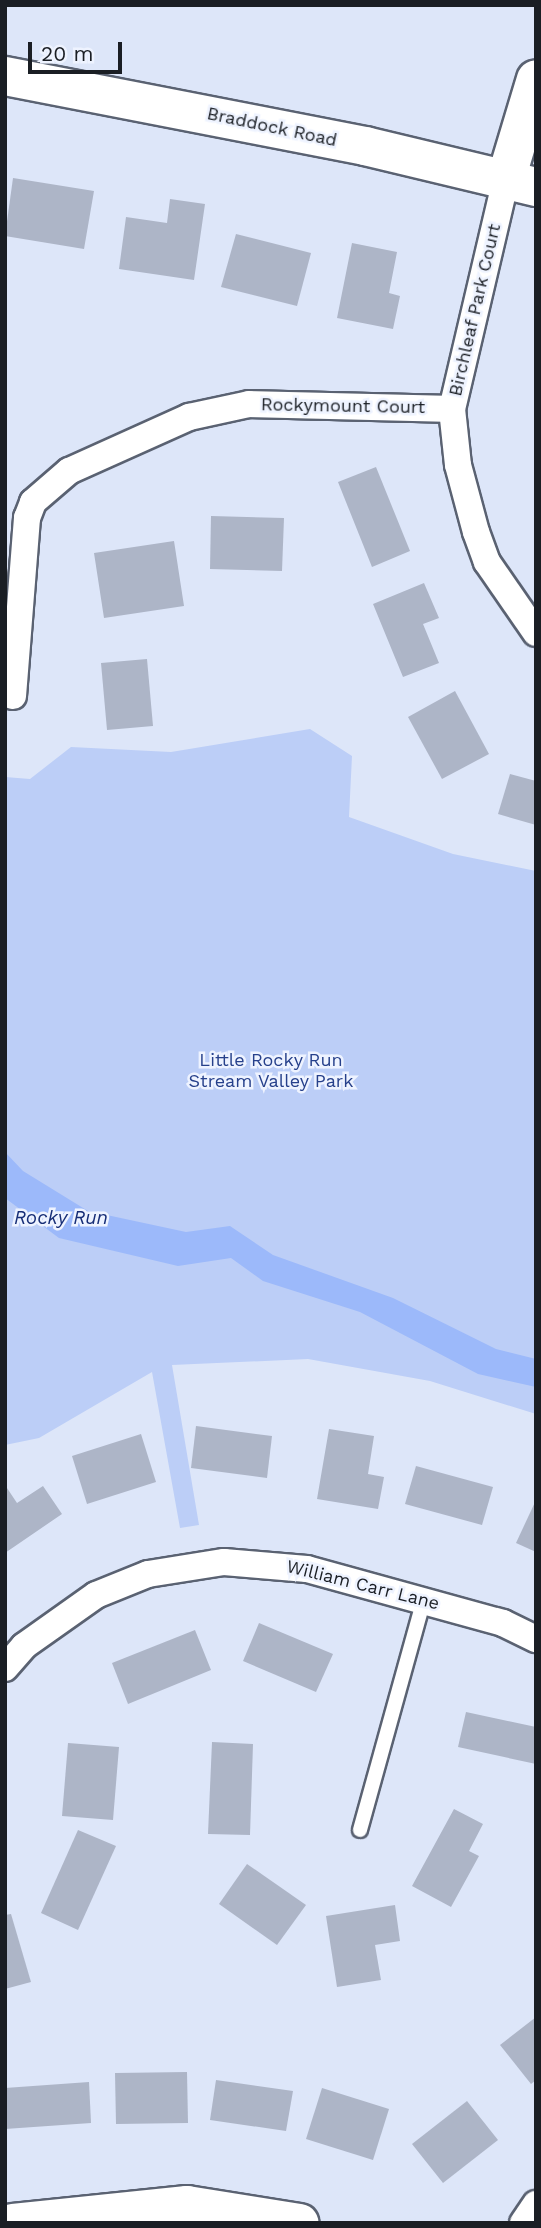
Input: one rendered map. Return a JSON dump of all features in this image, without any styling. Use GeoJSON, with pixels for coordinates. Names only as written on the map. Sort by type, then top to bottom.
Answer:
{"type":"FeatureCollection","features":[{"type":"Feature","properties":{"kind":"main road","name":"Braddock Road"},"geometry":{"type":"LineString","coordinates":[[5,76],[521,183]]}},
{"type":"Feature","properties":{"kind":"main road"},"geometry":{"type":"LineString","coordinates":[[521,183],[536,79]]}},
{"type":"Feature","properties":{"kind":"main road"},"geometry":{"type":"LineString","coordinates":[[24,2221],[187,2206],[300,2223]]}},
{"type":"Feature","properties":{"kind":"street","name":"Birchleaf Park Court"},"geometry":{"type":"LineString","coordinates":[[521,183],[452,409],[458,465],[480,542],[536,633]]}},
{"type":"Feature","properties":{"kind":"street","name":"Rockymount Court"},"geometry":{"type":"LineString","coordinates":[[13,696],[27,518],[33,502],[69,471],[189,417],[249,404],[452,409]]}},
{"type":"Feature","properties":{"kind":"street","name":"William Carr Lane"},"geometry":{"type":"LineString","coordinates":[[5,1668],[24,1646],[96,1595],[192,1564],[283,1564],[503,1623],[536,1639]]}},
{"type":"Feature","properties":{"kind":"street"},"geometry":{"type":"LineString","coordinates":[[523,2223],[536,2204]]}},
{"type":"Feature","properties":{"kind":"lane"},"geometry":{"type":"LineString","coordinates":[[360,1829],[424,1600]]}},
{"type":"Feature","properties":{"kind":"green space","name":"Little Rocky Run Stream Valley Park"},"geometry":{"type":"Polygon","coordinates":[[[310,729],[352,756],[349,817],[453,854],[536,871],[536,1414],[430,1381],[308,1359],[172,1365],[199,1525],[180,1528],[152,1372],[39,1438],[5,1445],[5,777],[30,779],[71,747],[171,752],[310,729]]]}},
{"type":"Feature","properties":{"kind":"water","name":"Rocky Run"},"geometry":{"type":"Polygon","coordinates":[[[5,1152],[23,1171],[88,1211],[186,1232],[230,1226],[273,1255],[393,1298],[496,1349],[536,1359],[536,1387],[478,1374],[360,1312],[263,1281],[231,1258],[178,1266],[59,1238],[5,1198],[5,1152]]]}},
{"type":"Feature","properties":{"kind":"building"},"geometry":{"type":"Polygon","coordinates":[[[13,178],[94,191],[84,249],[5,236],[13,178]]]}},
{"type":"Feature","properties":{"kind":"building"},"geometry":{"type":"Polygon","coordinates":[[[170,199],[205,204],[194,280],[119,269],[126,217],[167,223],[170,199]]]}},
{"type":"Feature","properties":{"kind":"building"},"geometry":{"type":"Polygon","coordinates":[[[236,234],[311,253],[297,306],[221,287],[236,234]]]}},
{"type":"Feature","properties":{"kind":"building"},"geometry":{"type":"Polygon","coordinates":[[[352,243],[397,252],[389,293],[400,296],[393,329],[337,318],[352,243]]]}},
{"type":"Feature","properties":{"kind":"building"},"geometry":{"type":"Polygon","coordinates":[[[376,467],[410,551],[372,567],[338,482],[376,467]]]}},
{"type":"Feature","properties":{"kind":"building"},"geometry":{"type":"Polygon","coordinates":[[[211,516],[284,518],[282,571],[210,569],[211,516]]]}},
{"type":"Feature","properties":{"kind":"building"},"geometry":{"type":"Polygon","coordinates":[[[174,541],[184,606],[104,618],[94,553],[174,541]]]}},
{"type":"Feature","properties":{"kind":"building"},"geometry":{"type":"Polygon","coordinates":[[[424,583],[439,618],[423,624],[439,663],[403,677],[373,604],[424,583]]]}},
{"type":"Feature","properties":{"kind":"building"},"geometry":{"type":"Polygon","coordinates":[[[147,659],[153,726],[107,730],[101,663],[147,659]]]}},
{"type":"Feature","properties":{"kind":"building"},"geometry":{"type":"Polygon","coordinates":[[[455,691],[489,754],[442,779],[408,717],[455,691]]]}},
{"type":"Feature","properties":{"kind":"building"},"geometry":{"type":"Polygon","coordinates":[[[510,774],[536,781],[536,825],[498,814],[510,774]]]}},
{"type":"Feature","properties":{"kind":"building"},"geometry":{"type":"Polygon","coordinates":[[[196,1426],[272,1436],[267,1478],[191,1468],[196,1426]]]}},
{"type":"Feature","properties":{"kind":"building"},"geometry":{"type":"Polygon","coordinates":[[[329,1429],[374,1436],[368,1474],[384,1477],[378,1509],[317,1499],[329,1429]]]}},
{"type":"Feature","properties":{"kind":"building"},"geometry":{"type":"Polygon","coordinates":[[[141,1434],[156,1482],[87,1504],[72,1456],[141,1434]]]}},
{"type":"Feature","properties":{"kind":"building"},"geometry":{"type":"Polygon","coordinates":[[[416,1466],[493,1487],[482,1525],[405,1504],[416,1466]]]}},
{"type":"Feature","properties":{"kind":"building"},"geometry":{"type":"Polygon","coordinates":[[[5,1485],[17,1503],[43,1486],[62,1514],[5,1553],[5,1485]]]}},
{"type":"Feature","properties":{"kind":"building"},"geometry":{"type":"Polygon","coordinates":[[[536,1500],[536,1552],[516,1543],[536,1500]]]}},
{"type":"Feature","properties":{"kind":"building"},"geometry":{"type":"Polygon","coordinates":[[[259,1623],[333,1654],[316,1692],[243,1661],[259,1623]]]}},
{"type":"Feature","properties":{"kind":"building"},"geometry":{"type":"Polygon","coordinates":[[[195,1630],[211,1670],[128,1704],[112,1663],[195,1630]]]}},
{"type":"Feature","properties":{"kind":"building"},"geometry":{"type":"Polygon","coordinates":[[[466,1712],[536,1727],[536,1764],[458,1747],[466,1712]]]}},
{"type":"Feature","properties":{"kind":"building"},"geometry":{"type":"Polygon","coordinates":[[[212,1742],[253,1744],[250,1835],[208,1834],[212,1742]]]}},
{"type":"Feature","properties":{"kind":"building"},"geometry":{"type":"Polygon","coordinates":[[[68,1743],[119,1747],[113,1820],[62,1816],[68,1743]]]}},
{"type":"Feature","properties":{"kind":"building"},"geometry":{"type":"Polygon","coordinates":[[[454,1809],[483,1824],[469,1851],[479,1856],[451,1907],[412,1886],[454,1809]]]}},
{"type":"Feature","properties":{"kind":"building"},"geometry":{"type":"Polygon","coordinates":[[[78,1830],[116,1846],[78,1930],[41,1913],[78,1830]]]}},
{"type":"Feature","properties":{"kind":"building"},"geometry":{"type":"Polygon","coordinates":[[[247,1864],[306,1905],[277,1945],[219,1904],[247,1864]]]}},
{"type":"Feature","properties":{"kind":"building"},"geometry":{"type":"Polygon","coordinates":[[[395,1905],[400,1941],[375,1945],[381,1980],[337,1987],[326,1916],[395,1905]]]}},
{"type":"Feature","properties":{"kind":"building"},"geometry":{"type":"Polygon","coordinates":[[[11,1914],[31,1982],[5,1989],[5,1915],[11,1914]]]}},
{"type":"Feature","properties":{"kind":"building"},"geometry":{"type":"Polygon","coordinates":[[[536,2017],[536,2080],[531,2084],[500,2045],[536,2017]]]}},
{"type":"Feature","properties":{"kind":"building"},"geometry":{"type":"Polygon","coordinates":[[[187,2072],[188,2123],[116,2124],[115,2073],[187,2072]]]}},
{"type":"Feature","properties":{"kind":"building"},"geometry":{"type":"Polygon","coordinates":[[[216,2080],[293,2091],[286,2131],[210,2120],[216,2080]]]}},
{"type":"Feature","properties":{"kind":"building"},"geometry":{"type":"Polygon","coordinates":[[[89,2082],[91,2123],[5,2129],[5,2088],[89,2082]]]}},
{"type":"Feature","properties":{"kind":"building"},"geometry":{"type":"Polygon","coordinates":[[[322,2088],[389,2109],[373,2160],[306,2139],[322,2088]]]}},
{"type":"Feature","properties":{"kind":"building"},"geometry":{"type":"Polygon","coordinates":[[[467,2101],[498,2140],[443,2183],[412,2144],[467,2101]]]}}]}
